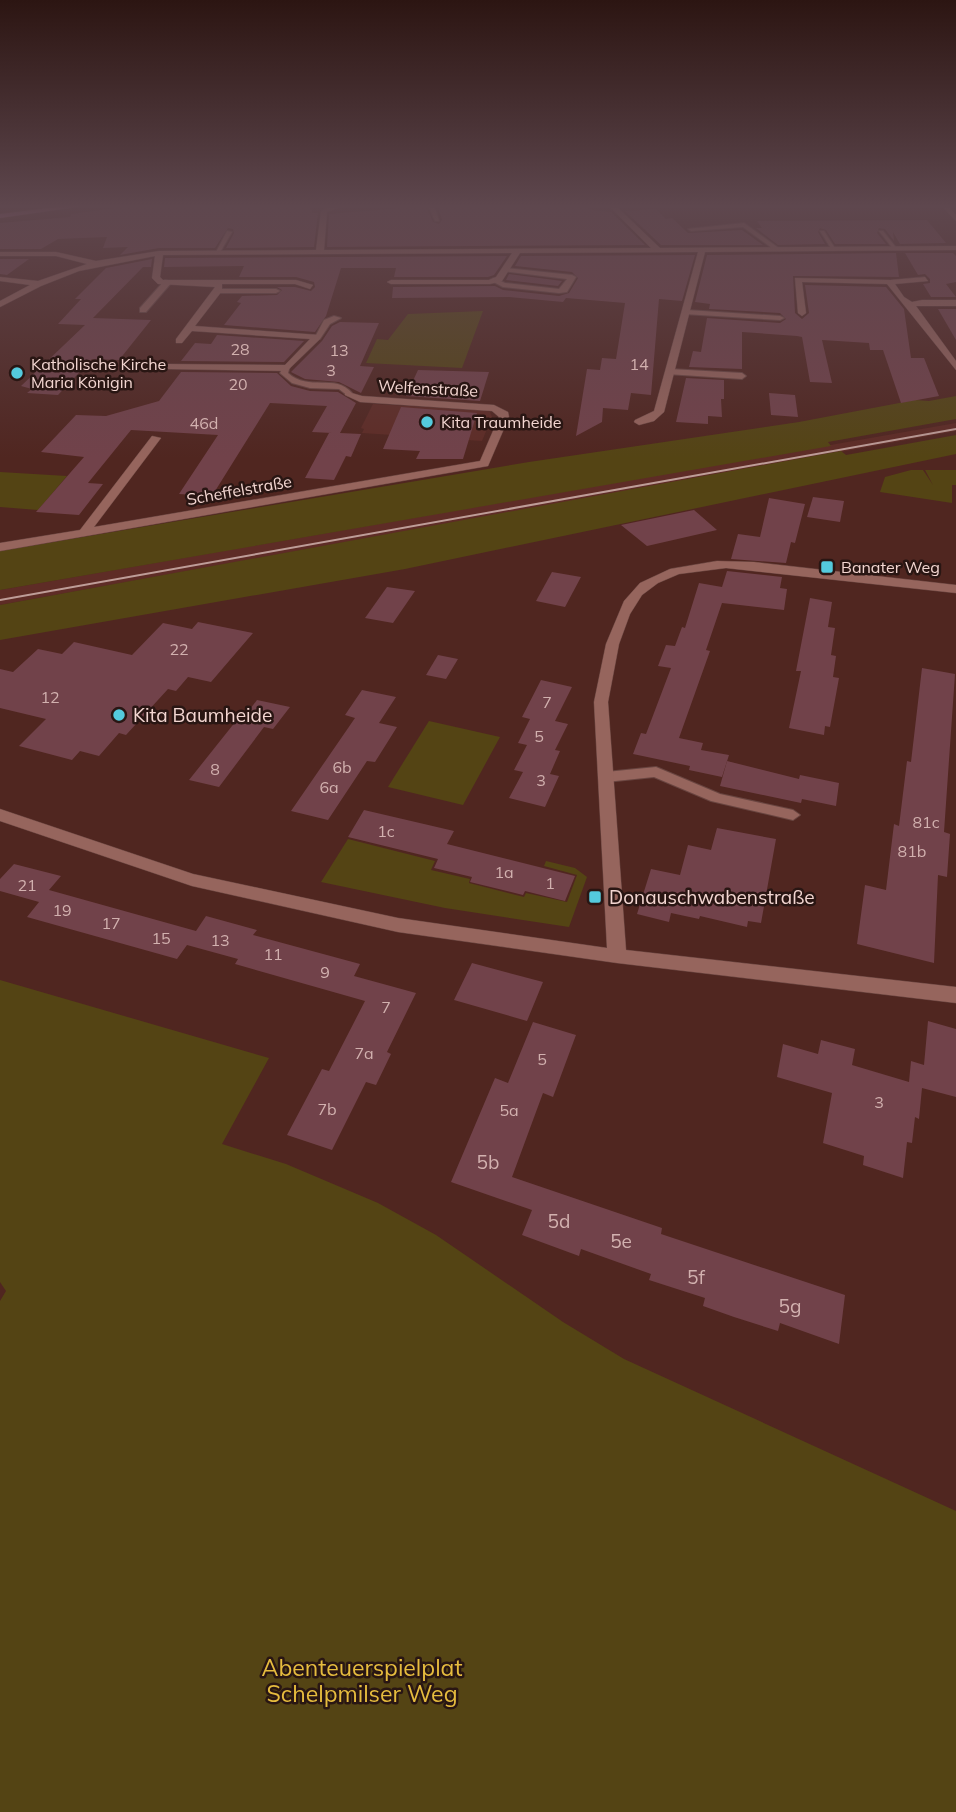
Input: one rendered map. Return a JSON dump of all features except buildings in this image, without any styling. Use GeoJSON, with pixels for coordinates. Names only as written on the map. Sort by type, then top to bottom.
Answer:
{"type":"FeatureCollection","features":[{"type":"Feature","properties":{"kind":"street"},"geometry":{"type":"LineString","coordinates":[[0,304],[25,290]]}},
{"type":"Feature","properties":{"kind":"street"},"geometry":{"type":"LineString","coordinates":[[178,341],[190,328],[214,290]]}},
{"type":"Feature","properties":{"kind":"street"},"geometry":{"type":"LineString","coordinates":[[639,422],[650,419],[659,412],[692,290]]}},
{"type":"Feature","properties":{"kind":"street"},"geometry":{"type":"LineString","coordinates":[[799,290],[802,313]]}},
{"type":"Feature","properties":{"kind":"street"},"geometry":{"type":"LineString","coordinates":[[895,290],[901,299],[911,305],[956,367]]}},
{"type":"Feature","properties":{"kind":"street"},"geometry":{"type":"LineString","coordinates":[[911,305],[922,302],[956,303]]}},
{"type":"Feature","properties":{"kind":"street"},"geometry":{"type":"LineString","coordinates":[[190,328],[317,337]]}},
{"type":"Feature","properties":{"kind":"street"},"geometry":{"type":"LineString","coordinates":[[167,367],[287,368],[317,337]]}},
{"type":"Feature","properties":{"kind":"street","name":"Welfenstraße"},"geometry":{"type":"LineString","coordinates":[[348,393],[360,399],[500,410],[504,417],[484,464]]}},
{"type":"Feature","properties":{"kind":"street"},"geometry":{"type":"LineString","coordinates":[[84,533],[156,438]]}},
{"type":"Feature","properties":{"kind":"street","name":"Scheffelstraße"},"geometry":{"type":"LineString","coordinates":[[0,547],[484,464]]}},
{"type":"Feature","properties":{"kind":"street"},"geometry":{"type":"LineString","coordinates":[[617,956],[601,702],[607,667],[635,594],[651,582],[685,569],[718,564],[867,577],[956,589]]}},
{"type":"Feature","properties":{"kind":"street"},"geometry":{"type":"LineString","coordinates":[[0,815],[176,875],[298,905],[467,936],[956,995]]}},
{"type":"Feature","properties":{"kind":"lane"},"geometry":{"type":"LineString","coordinates":[[143,310],[161,290]]}},
{"type":"Feature","properties":{"kind":"lane"},"geometry":{"type":"LineString","coordinates":[[254,290],[276,291]]}},
{"type":"Feature","properties":{"kind":"lane"},"geometry":{"type":"LineString","coordinates":[[687,312],[780,318]]}},
{"type":"Feature","properties":{"kind":"lane"},"geometry":{"type":"LineString","coordinates":[[317,337],[327,322],[337,318]]}},
{"type":"Feature","properties":{"kind":"lane","name":"Welfenstraße"},"geometry":{"type":"LineString","coordinates":[[287,368],[284,373],[297,383],[341,386],[348,393]]}},
{"type":"Feature","properties":{"kind":"lane"},"geometry":{"type":"LineString","coordinates":[[670,372],[742,376]]}},
{"type":"Feature","properties":{"kind":"lane"},"geometry":{"type":"LineString","coordinates":[[606,777],[656,772],[716,798],[793,815]]}},
{"type":"Feature","properties":{"kind":"shaded area","name":"Kita Traumheide"},"geometry":{"type":"Polygon","coordinates":[[[373,404],[481,410],[490,412],[492,417],[482,441],[362,433],[364,429],[361,428],[373,404]]]}},
{"type":"Feature","properties":{"kind":"shaded area"},"geometry":{"type":"Polygon","coordinates":[[[956,423],[956,431],[0,605],[0,590],[956,423]]]}},
{"type":"Feature","properties":{"kind":"green space"},"geometry":{"type":"Polygon","coordinates":[[[483,311],[462,368],[366,363],[377,339],[388,340],[408,314],[483,311]]]}},
{"type":"Feature","properties":{"kind":"green space"},"geometry":{"type":"Polygon","coordinates":[[[956,396],[956,419],[828,442],[831,446],[0,590],[0,551],[529,462],[799,422],[915,400],[929,401],[956,396]]]}},
{"type":"Feature","properties":{"kind":"green space"},"geometry":{"type":"Polygon","coordinates":[[[956,435],[956,454],[405,569],[0,640],[0,605],[841,451],[846,455],[956,435]]]}},
{"type":"Feature","properties":{"kind":"green space"},"geometry":{"type":"Polygon","coordinates":[[[911,470],[923,470],[933,485],[925,470],[956,470],[956,485],[952,485],[952,503],[880,492],[885,477],[911,470]]]}},
{"type":"Feature","properties":{"kind":"green space"},"geometry":{"type":"Polygon","coordinates":[[[0,472],[67,476],[38,510],[0,507],[0,472]]]}},
{"type":"Feature","properties":{"kind":"green space"},"geometry":{"type":"Polygon","coordinates":[[[429,721],[500,737],[463,805],[388,787],[429,721]]]}},
{"type":"Feature","properties":{"kind":"green space"},"geometry":{"type":"Polygon","coordinates":[[[348,839],[435,861],[431,870],[470,879],[469,883],[524,897],[526,893],[567,902],[577,875],[544,866],[546,861],[575,868],[587,877],[569,927],[445,908],[321,882],[348,839]]]}},
{"type":"Feature","properties":{"kind":"green space","name":"Abenteuerspielplat Schelpmilser Weg"},"geometry":{"type":"Polygon","coordinates":[[[0,980],[269,1058],[222,1144],[286,1164],[378,1203],[436,1235],[563,1322],[624,1359],[956,1511],[956,1812],[0,1812],[0,1301],[6,1291],[0,1282],[0,980]]]}},
{"type":"Feature","properties":{"kind":"tram line"},"geometry":{"type":"LineString","coordinates":[[0,600],[956,429]]}},
{"type":"Feature","properties":{"kind":"place","name":"Katholische Kirche Maria Königin"},"geometry":{"type":"Point","coordinates":[17,373]}},
{"type":"Feature","properties":{"kind":"place","name":"Kita Traumheide"},"geometry":{"type":"Point","coordinates":[427,422]}},
{"type":"Feature","properties":{"kind":"place","name":"Banater Weg"},"geometry":{"type":"Point","coordinates":[827,567]}},
{"type":"Feature","properties":{"kind":"place","name":"Kita Baumheide"},"geometry":{"type":"Point","coordinates":[119,715]}},
{"type":"Feature","properties":{"kind":"place","name":"Donauschwabenstraße"},"geometry":{"type":"Point","coordinates":[595,897]}}]}
